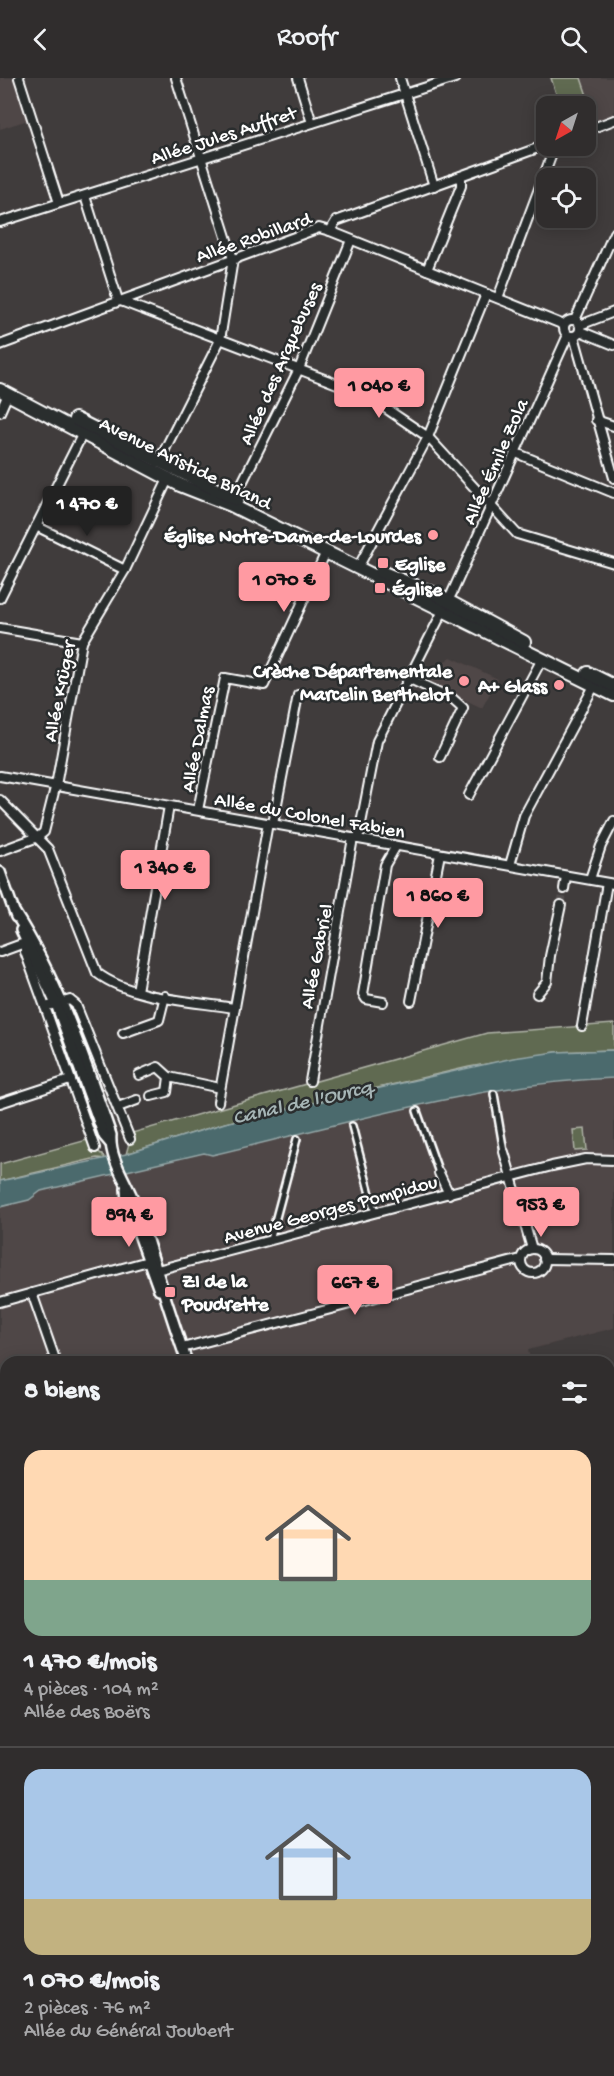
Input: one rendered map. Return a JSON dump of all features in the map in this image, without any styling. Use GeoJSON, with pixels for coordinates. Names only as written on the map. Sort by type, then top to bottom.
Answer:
{"type":"FeatureCollection","features":[{"type":"Feature","properties":{"kind":"main road","name":"Avenue Aristide Briand"},"geometry":{"type":"LineString","coordinates":[[0,382],[361,562],[614,696]]}},
{"type":"Feature","properties":{"kind":"main road","name":"Avenue Aristide Briand"},"geometry":{"type":"LineString","coordinates":[[4,392],[169,479],[522,641],[614,686]]}},
{"type":"Feature","properties":{"kind":"street"},"geometry":{"type":"LineString","coordinates":[[19,78],[59,203]]}},
{"type":"Feature","properties":{"kind":"street"},"geometry":{"type":"LineString","coordinates":[[150,469],[160,461],[220,340],[234,259],[176,78]]}},
{"type":"Feature","properties":{"kind":"street"},"geometry":{"type":"LineString","coordinates":[[298,78],[312,123]]}},
{"type":"Feature","properties":{"kind":"street"},"geometry":{"type":"LineString","coordinates":[[400,78],[434,186]]}},
{"type":"Feature","properties":{"kind":"street","name":"Allée Jules Auffret"},"geometry":{"type":"LineString","coordinates":[[0,222],[455,78]]}},
{"type":"Feature","properties":{"kind":"street"},"geometry":{"type":"LineString","coordinates":[[596,127],[614,120]]}},
{"type":"Feature","properties":{"kind":"street","name":"Allée Robillard"},"geometry":{"type":"LineString","coordinates":[[0,345],[319,228],[330,231],[336,221],[536,149]]}},
{"type":"Feature","properties":{"kind":"street"},"geometry":{"type":"LineString","coordinates":[[498,297],[551,156]]}},
{"type":"Feature","properties":{"kind":"street"},"geometry":{"type":"LineString","coordinates":[[427,270],[461,186],[461,176]]}},
{"type":"Feature","properties":{"kind":"street"},"geometry":{"type":"LineString","coordinates":[[85,195],[118,300],[366,395],[428,437],[517,534],[614,563]]}},
{"type":"Feature","properties":{"kind":"street"},"geometry":{"type":"LineString","coordinates":[[330,231],[564,325],[565,332],[575,330],[614,312]]}},
{"type":"Feature","properties":{"kind":"street","name":"Allée Émile Zola"},"geometry":{"type":"LineString","coordinates":[[410,679],[575,330],[614,233]]}},
{"type":"Feature","properties":{"kind":"street","name":"Allée des Arquebuses"},"geometry":{"type":"LineString","coordinates":[[234,499],[298,369],[351,240]]}},
{"type":"Feature","properties":{"kind":"street"},"geometry":{"type":"LineString","coordinates":[[361,562],[428,437],[486,294]]}},
{"type":"Feature","properties":{"kind":"street"},"geometry":{"type":"LineString","coordinates":[[575,330],[614,345]]}},
{"type":"Feature","properties":{"kind":"street"},"geometry":{"type":"LineString","coordinates":[[575,330],[596,420],[614,478]]}},
{"type":"Feature","properties":{"kind":"street"},"geometry":{"type":"LineString","coordinates":[[0,412],[4,392]]}},
{"type":"Feature","properties":{"kind":"street"},"geometry":{"type":"LineString","coordinates":[[596,420],[614,426]]}},
{"type":"Feature","properties":{"kind":"street"},"geometry":{"type":"LineString","coordinates":[[0,598],[82,432]]}},
{"type":"Feature","properties":{"kind":"street"},"geometry":{"type":"LineString","coordinates":[[516,453],[614,493]]}},
{"type":"Feature","properties":{"kind":"street"},"geometry":{"type":"LineString","coordinates":[[160,461],[170,473],[169,479]]}},
{"type":"Feature","properties":{"kind":"street","name":"Allée Krüger"},"geometry":{"type":"LineString","coordinates":[[38,837],[44,832],[56,786],[82,642],[125,570],[169,479]]}},
{"type":"Feature","properties":{"kind":"street"},"geometry":{"type":"LineString","coordinates":[[36,526],[125,570]]}},
{"type":"Feature","properties":{"kind":"street","name":"Allée Dalmas"},"geometry":{"type":"LineString","coordinates":[[198,810],[225,678],[264,685],[326,552]]}},
{"type":"Feature","properties":{"kind":"street"},"geometry":{"type":"LineString","coordinates":[[0,628],[82,642]]}},
{"type":"Feature","properties":{"kind":"street"},"geometry":{"type":"LineString","coordinates":[[469,795],[542,659]]}},
{"type":"Feature","properties":{"kind":"street"},"geometry":{"type":"LineString","coordinates":[[410,679],[453,699],[463,708],[440,757]]}},
{"type":"Feature","properties":{"kind":"street","name":"Allée Gabriel"},"geometry":{"type":"LineString","coordinates":[[310,1081],[355,838],[377,741],[410,679]]}},
{"type":"Feature","properties":{"kind":"street"},"geometry":{"type":"LineString","coordinates":[[510,865],[524,816],[594,686]]}},
{"type":"Feature","properties":{"kind":"street"},"geometry":{"type":"LineString","coordinates":[[218,1102],[270,823],[298,695]]}},
{"type":"Feature","properties":{"kind":"street","name":"Allée du Colonel Fabien"},"geometry":{"type":"LineString","coordinates":[[0,776],[610,883]]}},
{"type":"Feature","properties":{"kind":"street"},"geometry":{"type":"LineString","coordinates":[[0,800],[38,837],[56,863],[97,973],[110,983],[137,992],[234,1008]]}},
{"type":"Feature","properties":{"kind":"street"},"geometry":{"type":"LineString","coordinates":[[137,992],[169,806]]}},
{"type":"Feature","properties":{"kind":"street"},"geometry":{"type":"LineString","coordinates":[[590,879],[601,846],[614,820]]}},
{"type":"Feature","properties":{"kind":"street"},"geometry":{"type":"LineString","coordinates":[[0,851],[38,837]]}},
{"type":"Feature","properties":{"kind":"street"},"geometry":{"type":"LineString","coordinates":[[383,1002],[366,999],[363,994],[385,865],[396,846]]}},
{"type":"Feature","properties":{"kind":"street"},"geometry":{"type":"LineString","coordinates":[[411,1000],[440,854]]}},
{"type":"Feature","properties":{"kind":"street"},"geometry":{"type":"LineString","coordinates":[[0,872],[15,914],[59,1003],[104,1136],[110,1143],[148,1261],[165,1299],[185,1356]]}},
{"type":"Feature","properties":{"kind":"street"},"geometry":{"type":"LineString","coordinates":[[564,889],[566,876]]}},
{"type":"Feature","properties":{"kind":"street"},"geometry":{"type":"LineString","coordinates":[[582,1026],[610,883]]}},
{"type":"Feature","properties":{"kind":"street"},"geometry":{"type":"LineString","coordinates":[[537,994],[547,982],[561,905]]}},
{"type":"Feature","properties":{"kind":"street"},"geometry":{"type":"LineString","coordinates":[[0,952],[29,941]]}},
{"type":"Feature","properties":{"kind":"street"},"geometry":{"type":"LineString","coordinates":[[29,941],[25,952],[95,1148]]}},
{"type":"Feature","properties":{"kind":"street"},"geometry":{"type":"LineString","coordinates":[[123,1033],[159,1020],[165,996]]}},
{"type":"Feature","properties":{"kind":"street"},"geometry":{"type":"LineString","coordinates":[[45,1007],[70,1000],[76,1005],[130,1139]]}},
{"type":"Feature","properties":{"kind":"street"},"geometry":{"type":"LineString","coordinates":[[139,1075],[158,1067],[169,1077],[220,1088]]}},
{"type":"Feature","properties":{"kind":"street"},"geometry":{"type":"LineString","coordinates":[[151,1096],[167,1092],[169,1077]]}},
{"type":"Feature","properties":{"kind":"street"},"geometry":{"type":"LineString","coordinates":[[0,1103],[70,1080]]}},
{"type":"Feature","properties":{"kind":"street"},"geometry":{"type":"LineString","coordinates":[[494,1094],[504,1152],[532,1249]]}},
{"type":"Feature","properties":{"kind":"street"},"geometry":{"type":"LineString","coordinates":[[118,1107],[137,1100]]}},
{"type":"Feature","properties":{"kind":"street"},"geometry":{"type":"LineString","coordinates":[[417,1111],[449,1194]]}},
{"type":"Feature","properties":{"kind":"street"},"geometry":{"type":"LineString","coordinates":[[352,1126],[375,1213]]}},
{"type":"Feature","properties":{"kind":"street"},"geometry":{"type":"LineString","coordinates":[[270,1240],[297,1139]]}},
{"type":"Feature","properties":{"kind":"street","name":"Avenue Georges Pompidou"},"geometry":{"type":"LineString","coordinates":[[157,1270],[586,1159],[614,1160]]}},
{"type":"Feature","properties":{"kind":"street"},"geometry":{"type":"LineString","coordinates":[[124,1184],[134,1199],[165,1299]]}},
{"type":"Feature","properties":{"kind":"street"},"geometry":{"type":"LineString","coordinates":[[182,1348],[521,1259],[525,1252],[532,1249],[539,1251],[544,1259]]}},
{"type":"Feature","properties":{"kind":"street"},"geometry":{"type":"LineString","coordinates":[[521,1259],[525,1269],[532,1272],[540,1270],[544,1259]]}},
{"type":"Feature","properties":{"kind":"street"},"geometry":{"type":"LineString","coordinates":[[544,1259],[614,1260]]}},
{"type":"Feature","properties":{"kind":"street"},"geometry":{"type":"LineString","coordinates":[[0,1302],[148,1261],[152,1262],[162,1284]]}},
{"type":"Feature","properties":{"kind":"street"},"geometry":{"type":"LineString","coordinates":[[32,1293],[54,1356]]}},
{"type":"Feature","properties":{"kind":"shaded area"},"geometry":{"type":"Polygon","coordinates":[[[0,78],[15,78],[28,120],[0,129],[0,78]]]}},
{"type":"Feature","properties":{"kind":"shaded area"},"geometry":{"type":"Polygon","coordinates":[[[581,78],[614,78],[614,115],[596,122],[596,96],[587,96],[581,78]]]}},
{"type":"Feature","properties":{"kind":"shaded area","name":"Crèche Départementale Marcelin Berthelot"},"geometry":{"type":"Polygon","coordinates":[[[451,657],[498,679],[482,708],[430,683],[438,666],[451,657]]]}},
{"type":"Feature","properties":{"kind":"shaded area"},"geometry":{"type":"Polygon","coordinates":[[[614,1078],[614,1328],[528,1350],[530,1356],[0,1356],[0,1207],[29,1200],[41,1191],[204,1153],[212,1155],[448,1099],[509,1087],[614,1078]]]}},
{"type":"Feature","properties":{"kind":"green space"},"geometry":{"type":"Polygon","coordinates":[[[551,78],[581,78],[587,96],[557,96],[551,78]]]}},
{"type":"Feature","properties":{"kind":"green space"},"geometry":{"type":"Polygon","coordinates":[[[614,1024],[614,1050],[556,1052],[469,1067],[225,1123],[126,1154],[132,1133],[487,1033],[614,1024]]]}},
{"type":"Feature","properties":{"kind":"green space"},"geometry":{"type":"Polygon","coordinates":[[[585,1129],[587,1150],[575,1151],[573,1130],[585,1129]]]}},
{"type":"Feature","properties":{"kind":"green space"},"geometry":{"type":"Polygon","coordinates":[[[87,1140],[106,1159],[97,1158],[0,1181],[0,1164],[87,1140]]]}},
{"type":"Feature","properties":{"kind":"water"},"geometry":{"type":"Polygon","coordinates":[[[614,1050],[614,1078],[563,1081],[462,1096],[212,1155],[204,1153],[41,1191],[29,1200],[0,1207],[0,1181],[126,1154],[225,1123],[513,1058],[556,1052],[614,1050]]]}},
{"type":"Feature","properties":{"kind":"tunnel"},"geometry":{"type":"LineString","coordinates":[[561,905],[564,889]]}},
{"type":"Feature","properties":{"kind":"place","name":"Église Notre-Dame-de-Lourdes"},"geometry":{"type":"Point","coordinates":[433,535]}},
{"type":"Feature","properties":{"kind":"place","name":"Eglise"},"geometry":{"type":"Point","coordinates":[383,563]}},
{"type":"Feature","properties":{"kind":"place","name":"Église"},"geometry":{"type":"Point","coordinates":[380,588]}},
{"type":"Feature","properties":{"kind":"place","name":"Crèche Départementale Marcelin Berthelot"},"geometry":{"type":"Point","coordinates":[464,681]}},
{"type":"Feature","properties":{"kind":"place","name":"A+ Glass"},"geometry":{"type":"Point","coordinates":[559,685]}},
{"type":"Feature","properties":{"kind":"place","name":"ZI de la Poudrette"},"geometry":{"type":"Point","coordinates":[170,1292]}},
{"type":"Feature","properties":{"kind":"water label","name":"Canal de l'Ourcq"},"geometry":{"type":"Point","coordinates":[302,1101]}}]}
